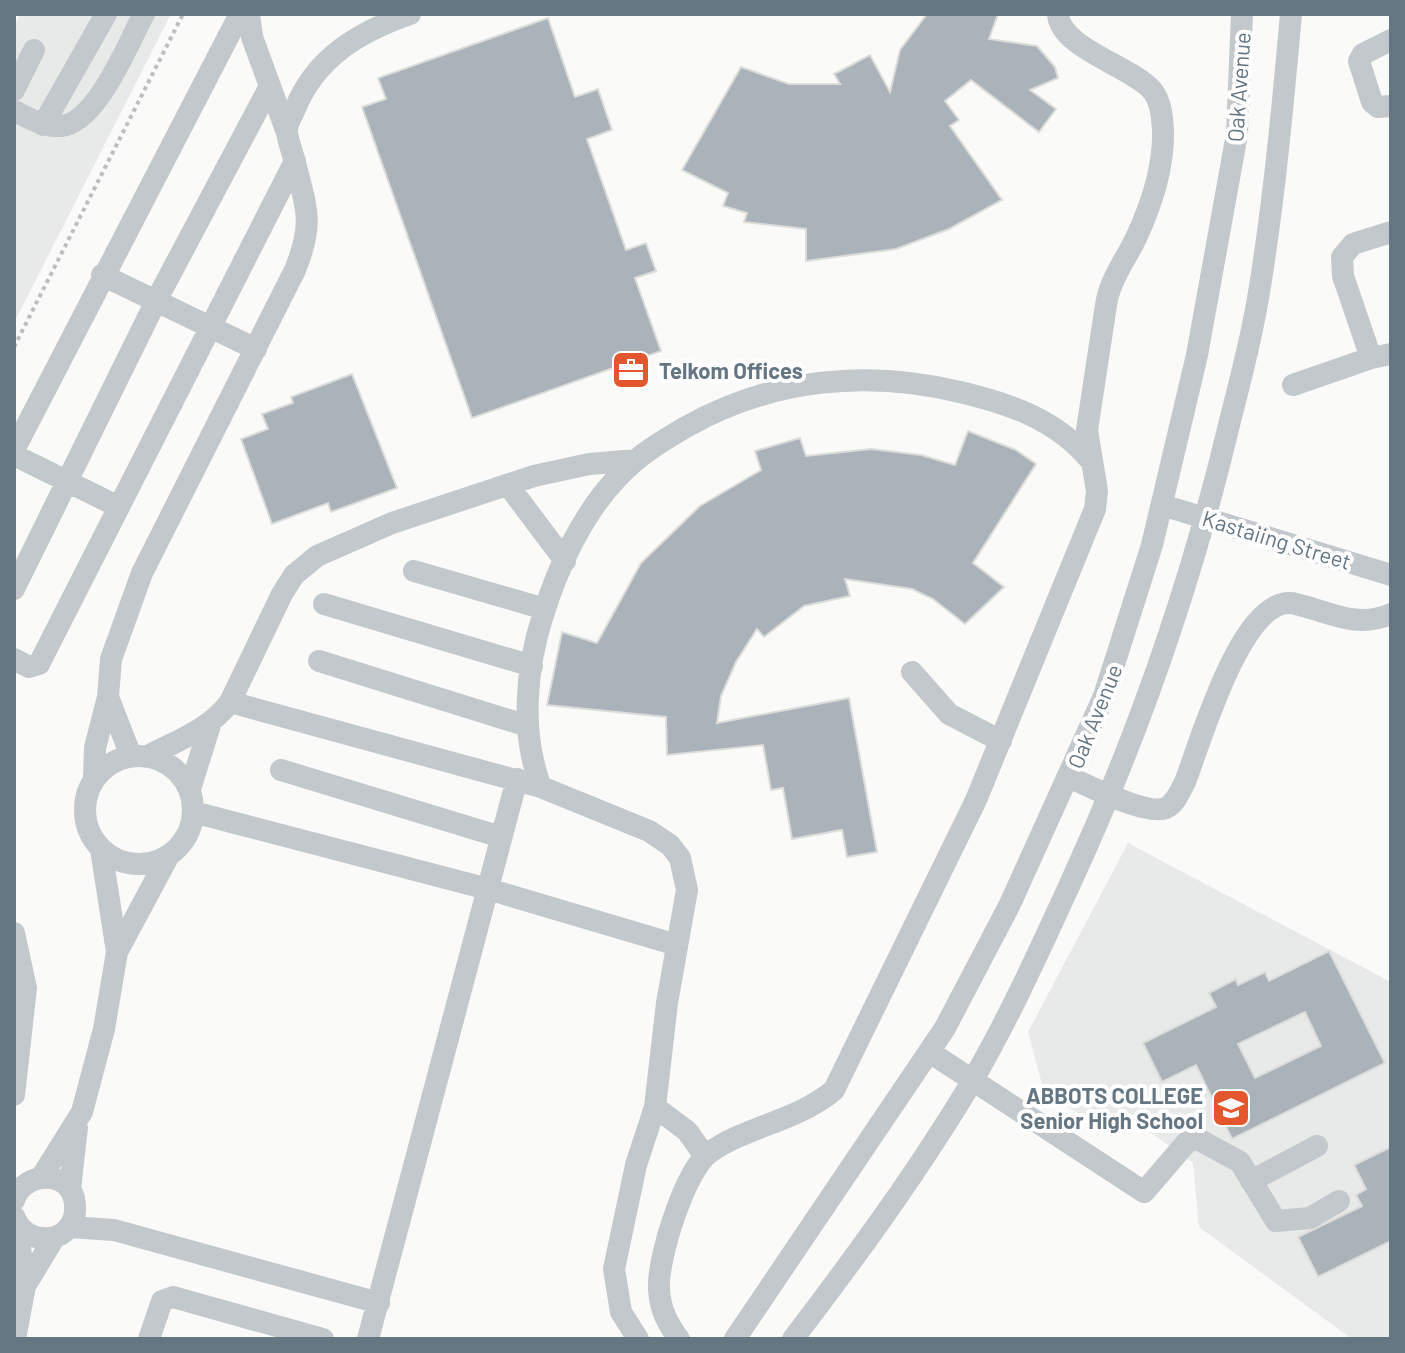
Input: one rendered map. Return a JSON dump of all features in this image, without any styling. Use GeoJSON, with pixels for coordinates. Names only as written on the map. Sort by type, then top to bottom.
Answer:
{"type":"FeatureCollection","features":[{"type":"Feature","properties":{"kind":"street"},"geometry":{"type":"LineString","coordinates":[[43,125],[106,14]]}},
{"type":"Feature","properties":{"kind":"street"},"geometry":{"type":"LineString","coordinates":[[14,111],[43,125],[69,125],[84,115],[103,89],[144,14]]}},
{"type":"Feature","properties":{"kind":"street"},"geometry":{"type":"LineString","coordinates":[[119,507],[14,453],[102,275],[240,14]]}},
{"type":"Feature","properties":{"kind":"street"},"geometry":{"type":"LineString","coordinates":[[117,952],[101,849],[85,819],[85,802],[94,778],[95,748],[108,697],[114,649],[142,573],[308,239],[308,212],[295,161],[252,37],[249,14]]}},
{"type":"Feature","properties":{"kind":"street"},"geometry":{"type":"LineString","coordinates":[[286,130],[308,81],[326,61],[373,27],[410,14]]}},
{"type":"Feature","properties":{"kind":"street"},"geometry":{"type":"LineString","coordinates":[[679,1339],[664,1316],[658,1285],[693,1172],[705,1156],[795,1115],[834,1090],[915,928],[1001,741],[1091,521],[1097,491],[1091,461],[1088,414],[1109,288],[1149,207],[1163,134],[1160,107],[1151,89],[1066,34],[1058,14]]}},
{"type":"Feature","properties":{"kind":"street","name":"Oak Avenue"},"geometry":{"type":"LineString","coordinates":[[735,1339],[931,1053],[1010,904],[1069,777],[1117,659],[1162,505],[1197,355],[1235,146],[1242,14]]}},
{"type":"Feature","properties":{"kind":"street","name":"Oak Avenue"},"geometry":{"type":"LineString","coordinates":[[793,1339],[863,1247],[974,1078],[1034,964],[1111,795],[1169,641],[1207,517],[1261,282],[1281,135],[1291,14]]}},
{"type":"Feature","properties":{"kind":"street"},"geometry":{"type":"LineString","coordinates":[[1391,40],[1363,54],[1359,61],[1372,102],[1378,107],[1391,106]]}},
{"type":"Feature","properties":{"kind":"street"},"geometry":{"type":"LineString","coordinates":[[14,90],[34,50]]}},
{"type":"Feature","properties":{"kind":"street"},"geometry":{"type":"LineString","coordinates":[[14,589],[156,301],[270,86]]}},
{"type":"Feature","properties":{"kind":"street"},"geometry":{"type":"LineString","coordinates":[[14,659],[29,667],[39,664],[295,161]]}},
{"type":"Feature","properties":{"kind":"street"},"geometry":{"type":"LineString","coordinates":[[1293,385],[1381,356],[1343,276],[1342,257],[1353,244],[1391,232]]}},
{"type":"Feature","properties":{"kind":"street"},"geometry":{"type":"LineString","coordinates":[[102,275],[256,349]]}},
{"type":"Feature","properties":{"kind":"street"},"geometry":{"type":"LineString","coordinates":[[541,787],[531,757],[528,726],[532,666],[545,609],[565,561],[600,498],[636,460],[718,409],[821,382],[895,379],[998,401],[1056,428],[1091,461]]}},
{"type":"Feature","properties":{"kind":"street"},"geometry":{"type":"LineString","coordinates":[[25,1286],[74,1218],[72,1193],[78,1122],[99,1053],[117,952],[169,855],[182,842],[191,826],[190,789],[210,725],[230,702],[294,575],[317,556],[392,523],[571,467],[636,460]]}},
{"type":"Feature","properties":{"kind":"street"},"geometry":{"type":"LineString","coordinates":[[508,485],[565,561]]}},
{"type":"Feature","properties":{"kind":"street","name":"Kastaiing Street"},"geometry":{"type":"LineString","coordinates":[[1162,505],[1391,575]]}},
{"type":"Feature","properties":{"kind":"street"},"geometry":{"type":"LineString","coordinates":[[414,571],[545,609]]}},
{"type":"Feature","properties":{"kind":"street"},"geometry":{"type":"LineString","coordinates":[[1069,777],[1156,809],[1174,803],[1238,647],[1263,613],[1292,602],[1356,622],[1374,621],[1391,614]]}},
{"type":"Feature","properties":{"kind":"street"},"geometry":{"type":"LineString","coordinates":[[324,604],[532,666]]}},
{"type":"Feature","properties":{"kind":"street"},"geometry":{"type":"LineString","coordinates":[[319,661],[528,726]]}},
{"type":"Feature","properties":{"kind":"street"},"geometry":{"type":"LineString","coordinates":[[912,672],[949,714],[1001,741]]}},
{"type":"Feature","properties":{"kind":"street"},"geometry":{"type":"LineString","coordinates":[[108,697],[139,756]]}},
{"type":"Feature","properties":{"kind":"street"},"geometry":{"type":"LineString","coordinates":[[230,702],[541,787],[649,831],[670,845],[680,858],[686,878],[655,1107],[636,1165],[614,1269],[621,1312],[638,1339]]}},
{"type":"Feature","properties":{"kind":"street"},"geometry":{"type":"LineString","coordinates":[[94,778],[114,761],[139,756],[210,725]]}},
{"type":"Feature","properties":{"kind":"street"},"geometry":{"type":"LineString","coordinates":[[139,756],[164,761],[179,773],[190,789]]}},
{"type":"Feature","properties":{"kind":"street"},"geometry":{"type":"LineString","coordinates":[[281,770],[501,837]]}},
{"type":"Feature","properties":{"kind":"street"},"geometry":{"type":"LineString","coordinates":[[368,1339],[517,779]]}},
{"type":"Feature","properties":{"kind":"street"},"geometry":{"type":"LineString","coordinates":[[193,812],[488,889],[677,945]]}},
{"type":"Feature","properties":{"kind":"street"},"geometry":{"type":"LineString","coordinates":[[101,849],[132,864],[151,862],[169,855]]}},
{"type":"Feature","properties":{"kind":"street"},"geometry":{"type":"LineString","coordinates":[[14,933],[20,972],[15,1085]]}},
{"type":"Feature","properties":{"kind":"street"},"geometry":{"type":"LineString","coordinates":[[931,1053],[974,1078],[1144,1192],[1187,1142],[1196,1138],[1232,1156],[1276,1221],[1310,1218],[1339,1201]]}},
{"type":"Feature","properties":{"kind":"street"},"geometry":{"type":"LineString","coordinates":[[655,1107],[687,1131],[705,1156]]}},
{"type":"Feature","properties":{"kind":"street"},"geometry":{"type":"LineString","coordinates":[[15,1339],[25,1286],[19,1203],[78,1122]]}},
{"type":"Feature","properties":{"kind":"street"},"geometry":{"type":"LineString","coordinates":[[1251,1181],[1317,1146]]}},
{"type":"Feature","properties":{"kind":"street"},"geometry":{"type":"LineString","coordinates":[[19,1203],[62,1182],[114,1230]]}},
{"type":"Feature","properties":{"kind":"street"},"geometry":{"type":"LineString","coordinates":[[19,1203],[34,1238],[62,1232],[114,1230],[379,1303]]}},
{"type":"Feature","properties":{"kind":"street"},"geometry":{"type":"LineString","coordinates":[[149,1339],[160,1304],[173,1297],[323,1339]]}},
{"type":"Feature","properties":{"kind":"path"},"geometry":{"type":"LineString","coordinates":[[14,347],[183,14]]}},
{"type":"Feature","properties":{"kind":"shaded area"},"geometry":{"type":"Polygon","coordinates":[[[20,14],[171,14],[14,323],[14,27],[20,14]]]}},
{"type":"Feature","properties":{"kind":"shaded area","name":"ABBOTS COLLEGE Senior High School"},"geometry":{"type":"Polygon","coordinates":[[[1128,843],[1389,981],[1391,1339],[1352,1339],[1199,1227],[1193,1163],[1146,1129],[1104,1133],[1043,1088],[1028,1032],[1128,843]]]}},
{"type":"Feature","properties":{"kind":"building"},"geometry":{"type":"Polygon","coordinates":[[[927,14],[998,14],[989,39],[1037,46],[1055,67],[1058,78],[1030,90],[1056,109],[1039,132],[971,80],[945,101],[959,120],[950,126],[1002,200],[949,229],[896,249],[806,261],[806,229],[744,222],[747,213],[723,206],[728,193],[682,170],[741,67],[789,84],[840,84],[834,74],[870,55],[890,92],[900,50],[927,14]]]}},
{"type":"Feature","properties":{"kind":"building"},"geometry":{"type":"Polygon","coordinates":[[[548,18],[575,97],[598,89],[612,130],[587,139],[626,250],[646,243],[656,271],[635,278],[661,351],[472,418],[362,107],[386,99],[378,78],[548,18]]]}},
{"type":"Feature","properties":{"kind":"building"},"geometry":{"type":"Polygon","coordinates":[[[352,374],[397,488],[331,512],[328,503],[272,524],[241,439],[268,429],[262,414],[293,403],[291,397],[352,374]]]}},
{"type":"Feature","properties":{"kind":"building"},"geometry":{"type":"Polygon","coordinates":[[[968,431],[1016,450],[1036,464],[973,563],[1004,587],[965,624],[933,599],[912,589],[845,579],[850,596],[804,606],[764,637],[757,629],[736,662],[721,696],[717,723],[849,698],[877,852],[847,857],[842,830],[792,839],[783,788],[771,790],[763,745],[667,755],[666,717],[547,705],[562,632],[597,643],[641,563],[700,506],[761,470],[755,451],[800,438],[806,456],[871,449],[921,455],[955,465],[968,431]]]}},
{"type":"Feature","properties":{"kind":"building"},"geometry":{"type":"Polygon","coordinates":[[[1329,951],[1385,1063],[1232,1139],[1196,1065],[1162,1082],[1143,1043],[1216,1007],[1209,993],[1236,979],[1238,985],[1265,972],[1269,981],[1329,951]],[[1305,1012],[1238,1044],[1255,1078],[1321,1046],[1305,1012]]]}},
{"type":"Feature","properties":{"kind":"building"},"geometry":{"type":"Polygon","coordinates":[[[1391,1147],[1391,1241],[1318,1277],[1298,1237],[1362,1206],[1356,1195],[1366,1189],[1354,1165],[1391,1147]]]}},
{"type":"Feature","properties":{"kind":"place","name":"Telkom Offices"},"geometry":{"type":"Point","coordinates":[631,370]}},
{"type":"Feature","properties":{"kind":"place","name":"ABBOTS COLLEGE Senior High School"},"geometry":{"type":"Point","coordinates":[1231,1108]}}]}
